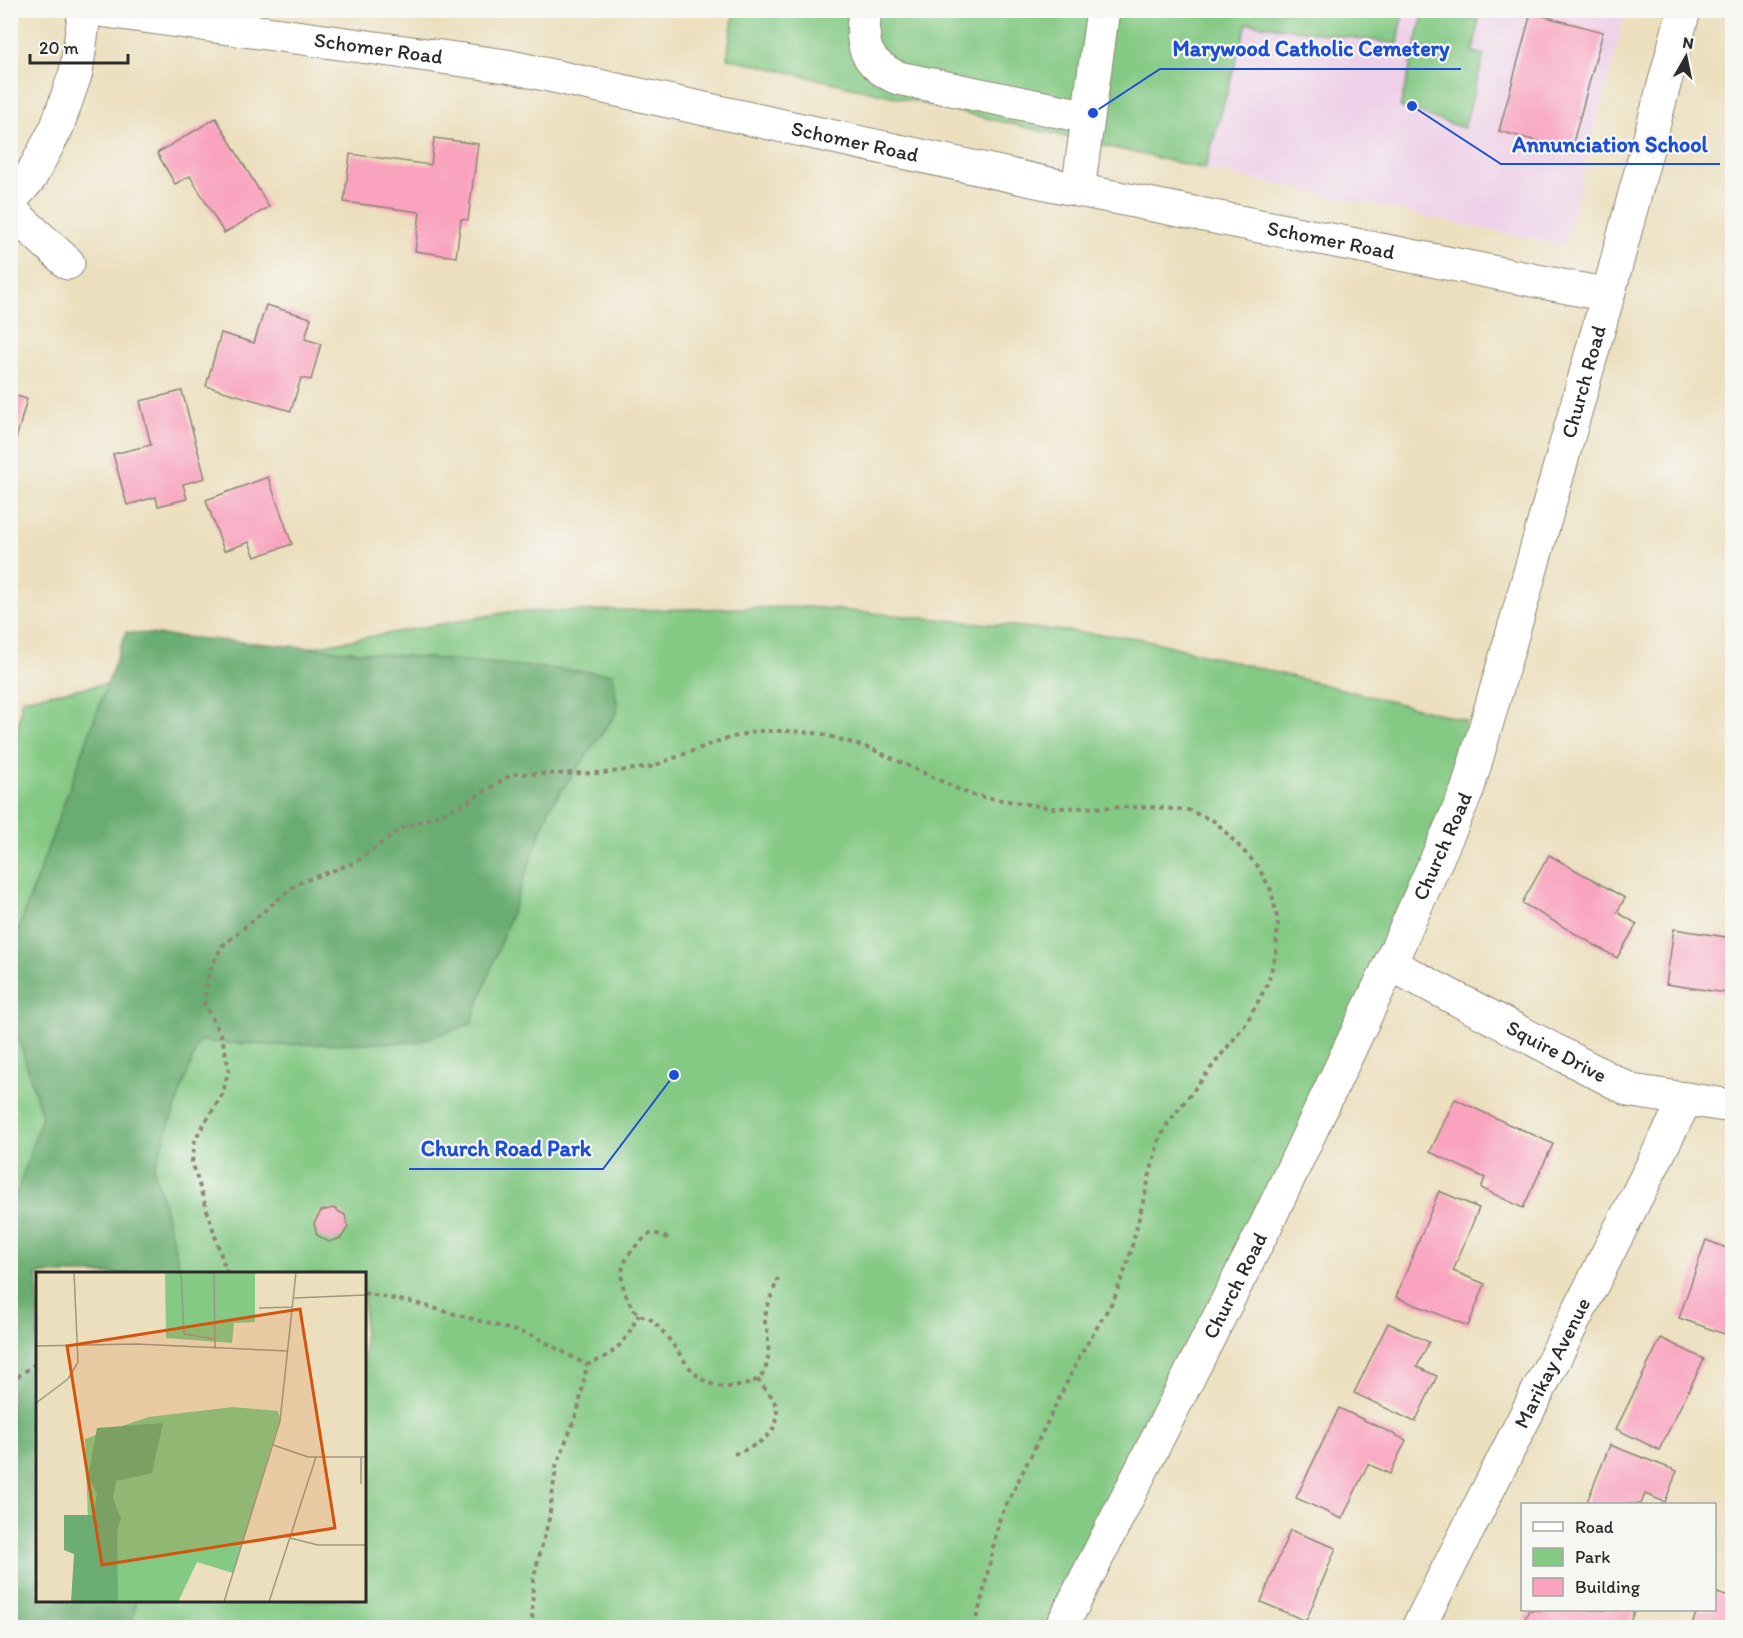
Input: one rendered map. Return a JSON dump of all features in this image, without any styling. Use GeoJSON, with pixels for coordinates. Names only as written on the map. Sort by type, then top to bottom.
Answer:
{"type":"FeatureCollection","features":[{"type":"Feature","properties":{"kind":"street"},"geometry":{"type":"LineString","coordinates":[[10,201],[30,178],[57,127],[76,72],[86,10]]}},
{"type":"Feature","properties":{"kind":"street","name":"Schomer Road"},"geometry":{"type":"LineString","coordinates":[[99,10],[507,66],[1078,190],[1608,295]]}},
{"type":"Feature","properties":{"kind":"street"},"geometry":{"type":"LineString","coordinates":[[865,10],[862,30],[865,48],[872,61],[882,71],[898,78],[1088,117]]}},
{"type":"Feature","properties":{"kind":"street"},"geometry":{"type":"LineString","coordinates":[[1078,190],[1103,10]]}},
{"type":"Feature","properties":{"kind":"street","name":"Church Road"},"geometry":{"type":"LineString","coordinates":[[1061,1628],[1267,1223],[1390,964],[1470,782],[1608,295],[1684,10]]}},
{"type":"Feature","properties":{"kind":"street"},"geometry":{"type":"LineString","coordinates":[[10,210],[68,263]]}},
{"type":"Feature","properties":{"kind":"street","name":"Squire Drive"},"geometry":{"type":"LineString","coordinates":[[1390,964],[1632,1091],[1732,1106]]}},
{"type":"Feature","properties":{"kind":"street","name":"Marikay Avenue"},"geometry":{"type":"LineString","coordinates":[[1419,1628],[1686,1099]]}},
{"type":"Feature","properties":{"kind":"path"},"geometry":{"type":"LineString","coordinates":[[226,1272],[192,1162],[195,1139],[222,1095],[229,1070],[222,1037],[204,1004],[208,974],[222,946],[298,883],[354,862],[402,828],[458,807],[513,774],[603,773],[650,767],[719,741],[755,731],[793,730],[822,734],[872,748],[971,795],[1051,808],[1147,807],[1188,810],[1216,822],[1257,865],[1271,890],[1278,921],[1276,953],[1268,983],[1247,1022],[1168,1123],[1158,1142],[1128,1262],[1114,1299],[1081,1354],[1000,1518],[980,1609],[973,1628]]}},
{"type":"Feature","properties":{"kind":"path"},"geometry":{"type":"LineString","coordinates":[[668,1238],[652,1232],[633,1248],[624,1264],[622,1285],[628,1300],[639,1314],[653,1321],[671,1342],[683,1362],[711,1386],[729,1388],[748,1384],[763,1374],[767,1362],[767,1330],[764,1319],[778,1278]]}},
{"type":"Feature","properties":{"kind":"path"},"geometry":{"type":"LineString","coordinates":[[366,1293],[415,1303],[534,1336],[587,1365],[614,1353],[626,1340],[639,1314]]}},
{"type":"Feature","properties":{"kind":"path"},"geometry":{"type":"LineString","coordinates":[[10,1382],[36,1363]]}},
{"type":"Feature","properties":{"kind":"path"},"geometry":{"type":"LineString","coordinates":[[532,1628],[533,1580],[549,1519],[556,1467],[578,1410],[587,1365]]}},
{"type":"Feature","properties":{"kind":"path"},"geometry":{"type":"LineString","coordinates":[[734,1454],[751,1448],[766,1438],[776,1427],[777,1416],[774,1401],[756,1379]]}},
{"type":"Feature","properties":{"kind":"shaded area"},"geometry":{"type":"Polygon","coordinates":[[[1403,11],[1626,11],[1564,246],[1205,169],[1247,23],[1397,44],[1403,11]]]}},
{"type":"Feature","properties":{"kind":"green space"},"geometry":{"type":"Polygon","coordinates":[[[734,11],[1403,11],[1398,44],[1247,23],[1205,169],[727,58],[734,11]]]}},
{"type":"Feature","properties":{"kind":"green space"},"geometry":{"type":"Polygon","coordinates":[[[1424,11],[1436,11],[1479,20],[1473,52],[1484,55],[1464,128],[1400,107],[1424,11]]]}},
{"type":"Feature","properties":{"kind":"green space"},"geometry":{"type":"Polygon","coordinates":[[[809,607],[1139,638],[1465,720],[1472,774],[1061,1627],[11,1628],[10,784],[22,699],[509,612],[809,607]]]}},
{"type":"Feature","properties":{"kind":"green space"},"geometry":{"type":"Polygon","coordinates":[[[126,632],[613,674],[618,711],[550,807],[471,1024],[417,1042],[268,1045],[199,1041],[154,1168],[181,1272],[36,1272],[36,1602],[136,1602],[131,1627],[11,1627],[11,1210],[42,1116],[11,1014],[11,950],[126,632]]]}},
{"type":"Feature","properties":{"kind":"building"},"geometry":{"type":"Polygon","coordinates":[[[1531,13],[1603,32],[1571,150],[1499,131],[1531,13]]]}},
{"type":"Feature","properties":{"kind":"building"},"geometry":{"type":"Polygon","coordinates":[[[216,118],[269,207],[224,233],[190,176],[175,184],[157,153],[216,118]]]}},
{"type":"Feature","properties":{"kind":"building"},"geometry":{"type":"Polygon","coordinates":[[[434,138],[478,144],[468,220],[461,219],[456,257],[415,251],[420,212],[344,202],[350,154],[431,165],[434,138]]]}},
{"type":"Feature","properties":{"kind":"building"},"geometry":{"type":"Polygon","coordinates":[[[266,305],[311,318],[305,339],[321,344],[311,380],[301,378],[291,411],[206,386],[221,333],[254,343],[266,305]]]}},
{"type":"Feature","properties":{"kind":"building"},"geometry":{"type":"Polygon","coordinates":[[[182,391],[205,478],[183,484],[187,499],[158,506],[156,497],[127,505],[113,454],[151,445],[140,401],[182,391]]]}},
{"type":"Feature","properties":{"kind":"building"},"geometry":{"type":"Polygon","coordinates":[[[10,394],[27,399],[13,450],[10,449],[10,394]]]}},
{"type":"Feature","properties":{"kind":"building"},"geometry":{"type":"Polygon","coordinates":[[[268,477],[292,544],[255,557],[249,542],[224,551],[206,500],[268,477]]]}},
{"type":"Feature","properties":{"kind":"building"},"geometry":{"type":"Polygon","coordinates":[[[1549,855],[1625,898],[1617,912],[1637,924],[1617,958],[1522,903],[1549,855]]]}},
{"type":"Feature","properties":{"kind":"building"},"geometry":{"type":"Polygon","coordinates":[[[1674,929],[1732,938],[1732,994],[1666,984],[1674,929]]]}},
{"type":"Feature","properties":{"kind":"building"},"geometry":{"type":"Polygon","coordinates":[[[1455,1099],[1553,1144],[1523,1208],[1481,1188],[1485,1178],[1430,1152],[1455,1099]]]}},
{"type":"Feature","properties":{"kind":"building"},"geometry":{"type":"Polygon","coordinates":[[[1439,1191],[1479,1208],[1453,1271],[1485,1284],[1468,1326],[1396,1297],[1439,1191]]]}},
{"type":"Feature","properties":{"kind":"building"},"geometry":{"type":"Polygon","coordinates":[[[333,1208],[345,1215],[348,1227],[341,1238],[329,1242],[317,1235],[314,1223],[321,1211],[333,1208]]]}},
{"type":"Feature","properties":{"kind":"building"},"geometry":{"type":"Polygon","coordinates":[[[1706,1240],[1732,1250],[1732,1328],[1730,1336],[1679,1318],[1706,1240]]]}},
{"type":"Feature","properties":{"kind":"building"},"geometry":{"type":"Polygon","coordinates":[[[1388,1323],[1429,1342],[1417,1367],[1437,1376],[1415,1422],[1354,1393],[1388,1323]]]}},
{"type":"Feature","properties":{"kind":"building"},"geometry":{"type":"Polygon","coordinates":[[[1661,1338],[1704,1359],[1659,1450],[1616,1429],[1661,1338]]]}},
{"type":"Feature","properties":{"kind":"building"},"geometry":{"type":"Polygon","coordinates":[[[1339,1408],[1406,1440],[1390,1474],[1368,1464],[1342,1519],[1296,1498],[1339,1408]]]}},
{"type":"Feature","properties":{"kind":"building"},"geometry":{"type":"Polygon","coordinates":[[[1610,1445],[1677,1471],[1665,1502],[1645,1494],[1641,1503],[1586,1503],[1610,1445]]]}},
{"type":"Feature","properties":{"kind":"building"},"geometry":{"type":"Polygon","coordinates":[[[1290,1530],[1336,1548],[1306,1621],[1261,1602],[1290,1530]]]}},
{"type":"Feature","properties":{"kind":"building"},"geometry":{"type":"Polygon","coordinates":[[[1716,1593],[1732,1598],[1732,1628],[1691,1628],[1697,1611],[1716,1611],[1716,1593]]]}},
{"type":"Feature","properties":{"kind":"building"},"geometry":{"type":"Polygon","coordinates":[[[1529,1611],[1634,1612],[1627,1628],[1538,1628],[1524,1621],[1529,1611]]]}},
{"type":"Feature","properties":{"kind":"place","name":"Annunciation School"},"geometry":{"type":"Point","coordinates":[1412,106]}},
{"type":"Feature","properties":{"kind":"place","name":"Marywood Catholic Cemetery"},"geometry":{"type":"Point","coordinates":[1093,113]}},
{"type":"Feature","properties":{"kind":"place","name":"Church Road Park"},"geometry":{"type":"Point","coordinates":[674,1075]}}]}
